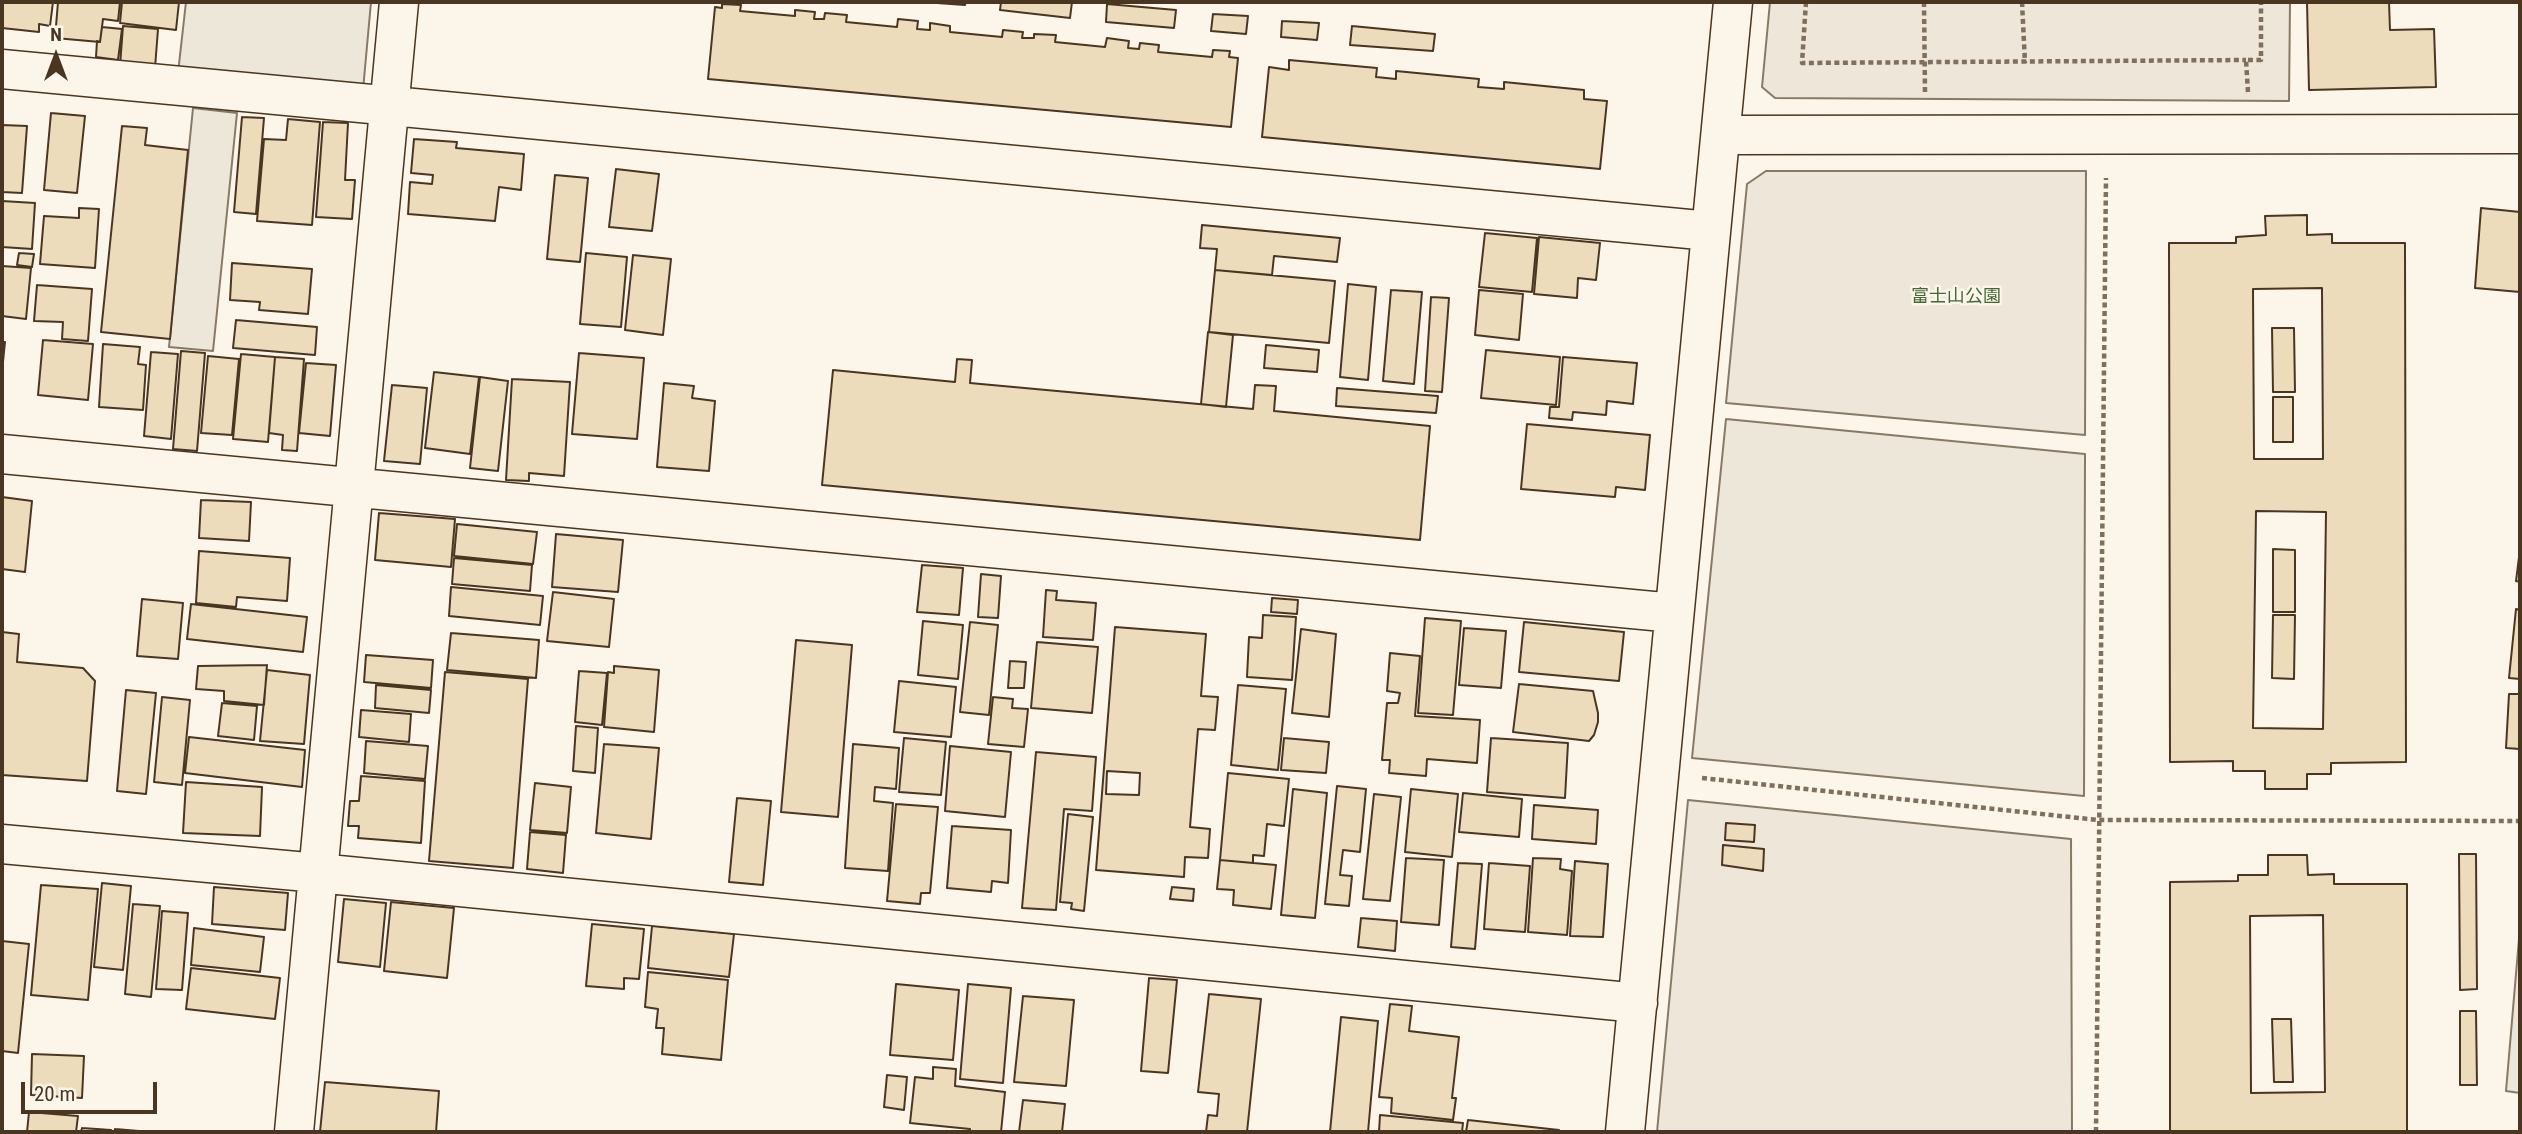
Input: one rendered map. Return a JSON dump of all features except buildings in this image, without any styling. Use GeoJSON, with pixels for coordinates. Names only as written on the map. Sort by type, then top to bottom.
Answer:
{"type":"FeatureCollection","features":[{"type":"Feature","properties":{"kind":"street"},"geometry":{"type":"LineString","coordinates":[[294,1132],[399,2]]}},
{"type":"Feature","properties":{"kind":"street"},"geometry":{"type":"LineString","coordinates":[[1625,1132],[1732,2]]}},
{"type":"Feature","properties":{"kind":"street"},"geometry":{"type":"LineString","coordinates":[[2,69],[1710,231]]}},
{"type":"Feature","properties":{"kind":"street"},"geometry":{"type":"LineString","coordinates":[[1721,135],[2520,134]]}},
{"type":"Feature","properties":{"kind":"street"},"geometry":{"type":"LineString","coordinates":[[2,454],[1674,613]]}},
{"type":"Feature","properties":{"kind":"street"},"geometry":{"type":"LineString","coordinates":[[2,844],[1638,1003]]}},
{"type":"Feature","properties":{"kind":"path"},"geometry":{"type":"LineString","coordinates":[[1807,2],[1802,63],[2261,60],[2261,2]]}},
{"type":"Feature","properties":{"kind":"path"},"geometry":{"type":"LineString","coordinates":[[1924,2],[1925,135]]}},
{"type":"Feature","properties":{"kind":"path"},"geometry":{"type":"LineString","coordinates":[[2022,2],[2025,63]]}},
{"type":"Feature","properties":{"kind":"path"},"geometry":{"type":"LineString","coordinates":[[2246,60],[2250,135]]}},
{"type":"Feature","properties":{"kind":"path"},"geometry":{"type":"LineString","coordinates":[[2096,1132],[2106,135]]}},
{"type":"Feature","properties":{"kind":"path"},"geometry":{"type":"LineString","coordinates":[[1660,773],[2098,820],[2520,821]]}},
{"type":"Feature","properties":{"kind":"green space"},"geometry":{"type":"Polygon","coordinates":[[[1770,2],[2290,2],[2289,101],[1775,98],[1762,87],[1770,2]]]}},
{"type":"Feature","properties":{"kind":"green space","name":"富士山公園"},"geometry":{"type":"Polygon","coordinates":[[[1766,171],[2086,171],[2085,435],[1726,403],[1747,184],[1766,171]]]}},
{"type":"Feature","properties":{"kind":"green space"},"geometry":{"type":"Polygon","coordinates":[[[1688,800],[2071,839],[2072,1132],[1657,1132],[1688,800]]]}},
{"type":"Feature","properties":{"kind":"shaded area"},"geometry":{"type":"Polygon","coordinates":[[[186,2],[371,2],[363,90],[178,73],[186,2]]]}},
{"type":"Feature","properties":{"kind":"shaded area"},"geometry":{"type":"Polygon","coordinates":[[[193,108],[237,113],[213,351],[169,347],[193,108]]]}},
{"type":"Feature","properties":{"kind":"shaded area"},"geometry":{"type":"Polygon","coordinates":[[[1726,419],[2085,454],[2084,796],[1692,758],[1726,419]]]}},
{"type":"Feature","properties":{"kind":"shaded area"},"geometry":{"type":"Polygon","coordinates":[[[2520,927],[2520,1093],[2506,1091],[2520,927]]]}}]}
